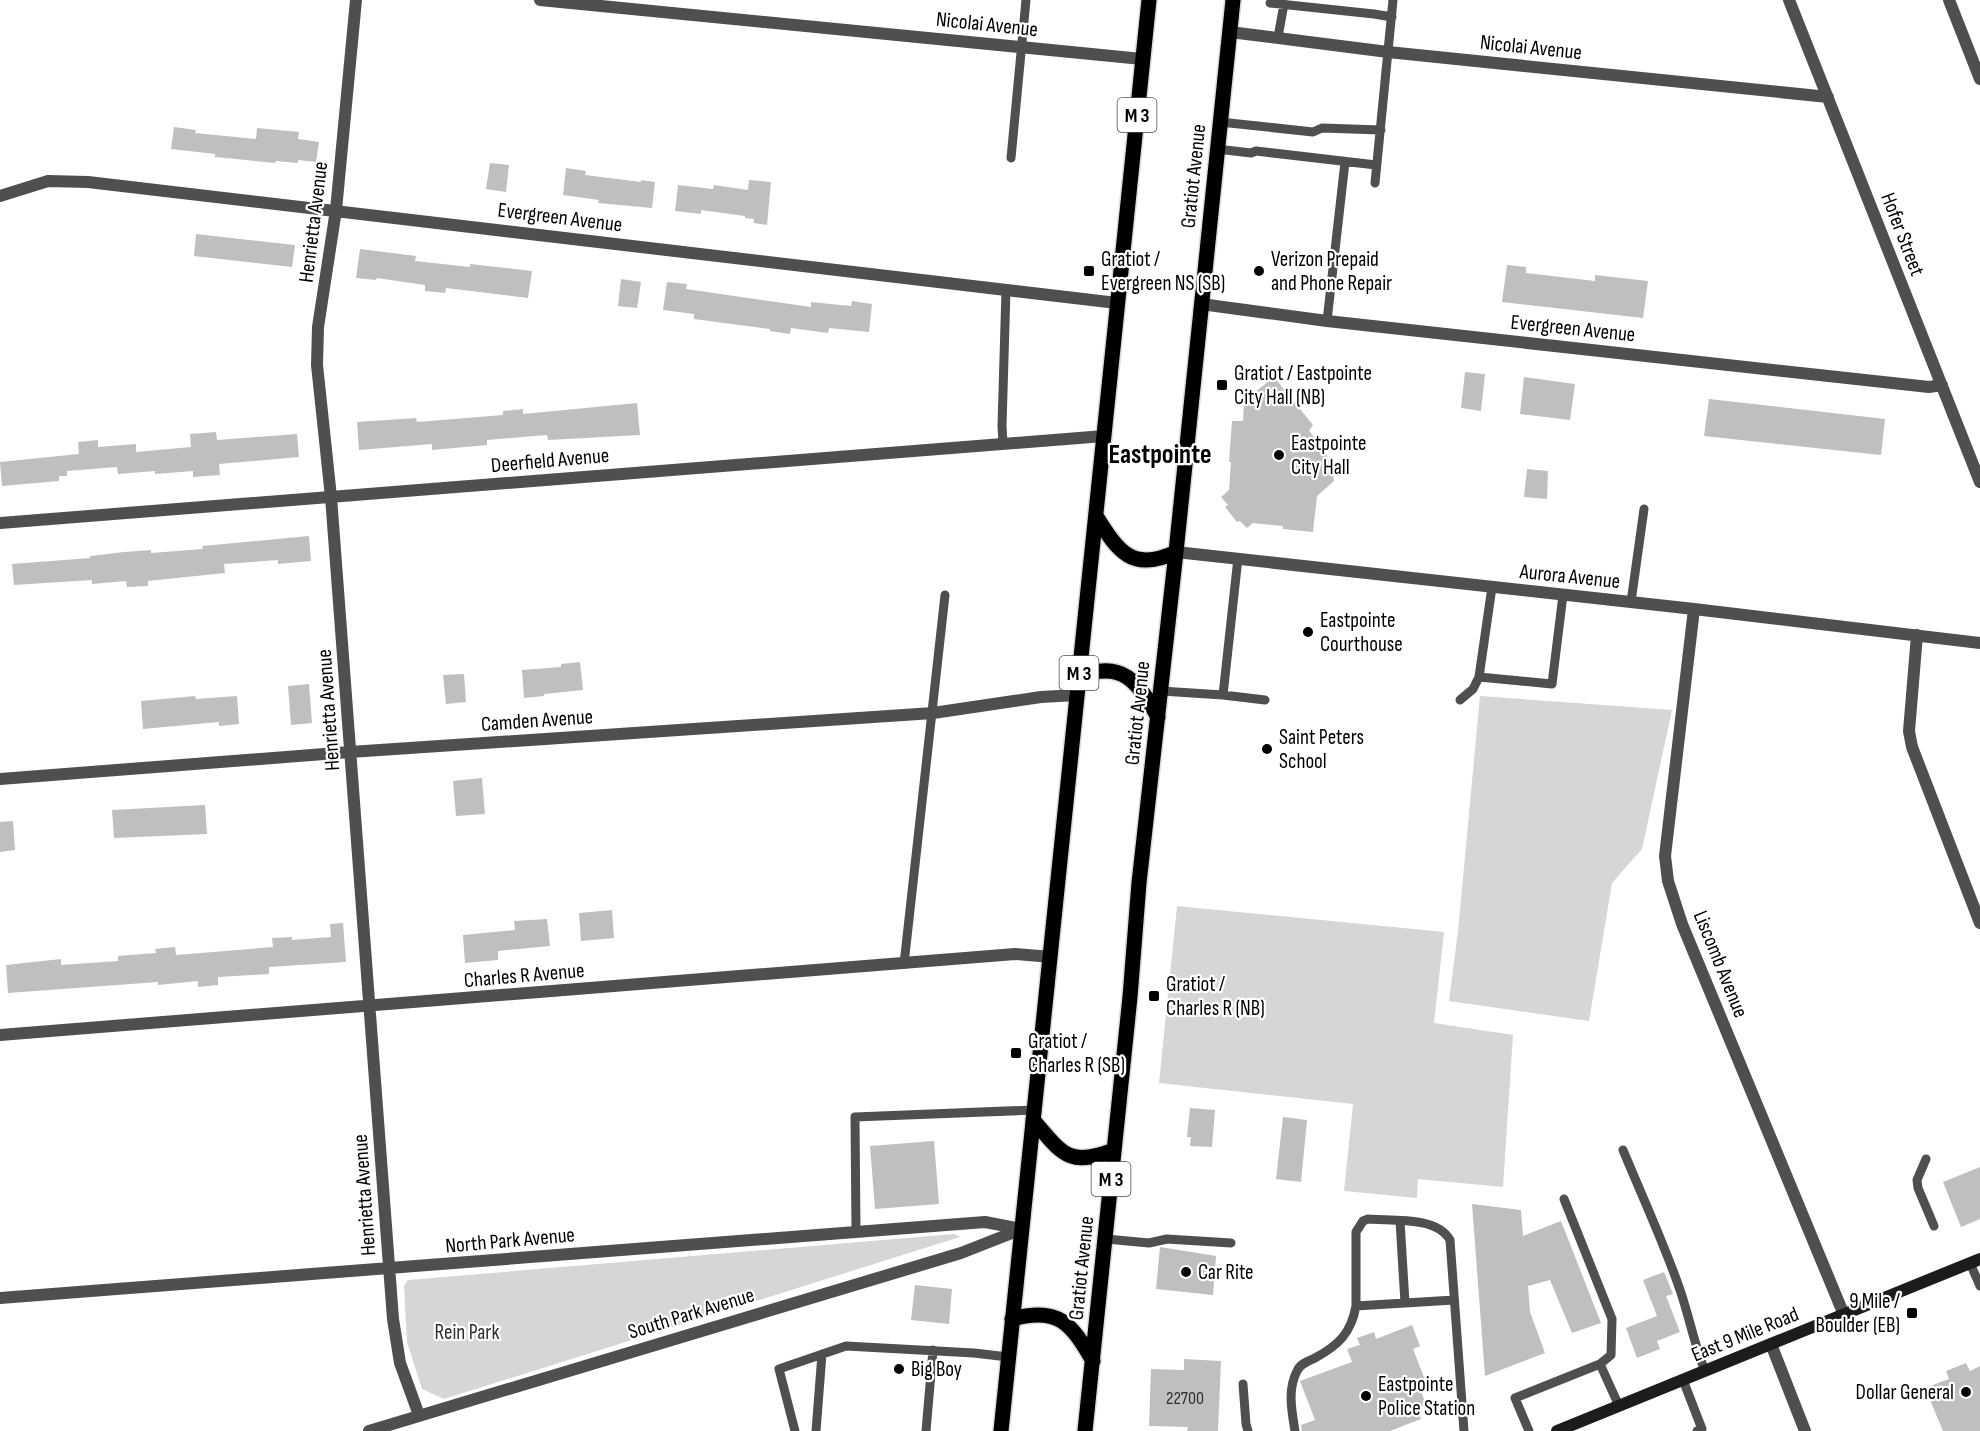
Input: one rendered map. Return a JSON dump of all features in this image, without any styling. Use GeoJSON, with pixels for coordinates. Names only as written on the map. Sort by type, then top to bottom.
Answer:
{"type":"FeatureCollection","features":[{"type":"Feature","properties":{"kind":"main road","name":"M 3"},"geometry":{"type":"LineString","coordinates":[[1001,1431],[1149,0]]}},
{"type":"Feature","properties":{"kind":"main road","name":"Gratiot Avenue"},"geometry":{"type":"LineString","coordinates":[[1085,1431],[1106,1239],[1139,882],[1176,552],[1233,0]]}},
{"type":"Feature","properties":{"kind":"main road"},"geometry":{"type":"LineString","coordinates":[[1096,516],[1118,547],[1135,558],[1155,560],[1176,552]]}},
{"type":"Feature","properties":{"kind":"main road"},"geometry":{"type":"LineString","coordinates":[[1079,677],[1102,670],[1121,673],[1143,693],[1158,717]]}},
{"type":"Feature","properties":{"kind":"main road"},"geometry":{"type":"LineString","coordinates":[[1034,1115],[1059,1148],[1077,1158],[1088,1158],[1114,1150]]}},
{"type":"Feature","properties":{"kind":"main road","name":"East 9 Mile Road"},"geometry":{"type":"LineString","coordinates":[[1557,1431],[1579,1427],[1618,1406],[1975,1261]]}},
{"type":"Feature","properties":{"kind":"main road"},"geometry":{"type":"LineString","coordinates":[[1012,1319],[1035,1314],[1059,1319],[1079,1337],[1093,1361]]}},
{"type":"Feature","properties":{"kind":"street","name":"Henrietta Avenue"},"geometry":{"type":"LineString","coordinates":[[356,0],[336,210],[318,327],[317,365],[331,497],[393,1319],[400,1363],[419,1415]]}},
{"type":"Feature","properties":{"kind":"street","name":"Nicolai Avenue"},"geometry":{"type":"LineString","coordinates":[[540,0],[1142,59]]}},
{"type":"Feature","properties":{"kind":"street","name":"Hofer Street"},"geometry":{"type":"LineString","coordinates":[[1789,0],[1980,482]]}},
{"type":"Feature","properties":{"kind":"street"},"geometry":{"type":"LineString","coordinates":[[1949,0],[1980,79]]}},
{"type":"Feature","properties":{"kind":"street","name":"Nicolai Avenue"},"geometry":{"type":"LineString","coordinates":[[1230,32],[1388,52],[1828,97]]}},
{"type":"Feature","properties":{"kind":"street","name":"Evergreen Avenue"},"geometry":{"type":"LineString","coordinates":[[0,196],[48,181],[78,182],[336,210],[1117,303]]}},
{"type":"Feature","properties":{"kind":"street","name":"Evergreen Avenue"},"geometry":{"type":"LineString","coordinates":[[1201,304],[1327,321],[1929,387],[1942,385]]}},
{"type":"Feature","properties":{"kind":"street","name":"Deerfield Avenue"},"geometry":{"type":"LineString","coordinates":[[0,523],[1104,436]]}},
{"type":"Feature","properties":{"kind":"street","name":"Aurora Avenue"},"geometry":{"type":"LineString","coordinates":[[1176,552],[1980,643]]}},
{"type":"Feature","properties":{"kind":"street","name":"Liscomb Avenue"},"geometry":{"type":"LineString","coordinates":[[1694,609],[1665,856],[1668,881],[1682,924],[1844,1315]]}},
{"type":"Feature","properties":{"kind":"street"},"geometry":{"type":"LineString","coordinates":[[1917,635],[1910,731],[1912,747],[1980,923]]}},
{"type":"Feature","properties":{"kind":"street","name":"Camden Avenue"},"geometry":{"type":"LineString","coordinates":[[0,779],[350,752],[933,713],[1041,696],[1077,695]]}},
{"type":"Feature","properties":{"kind":"street","name":"Charles R Avenue"},"geometry":{"type":"LineString","coordinates":[[0,1035],[1015,954],[1051,957]]}},
{"type":"Feature","properties":{"kind":"street","name":"North Park Avenue"},"geometry":{"type":"LineString","coordinates":[[0,1298],[985,1222],[1022,1229]]}},
{"type":"Feature","properties":{"kind":"street","name":"South Park Avenue"},"geometry":{"type":"LineString","coordinates":[[369,1431],[961,1253],[1022,1229]]}},
{"type":"Feature","properties":{"kind":"street"},"geometry":{"type":"LineString","coordinates":[[1770,1344],[1805,1431]]}},
{"type":"Feature","properties":{"kind":"lane"},"geometry":{"type":"LineString","coordinates":[[1011,158],[1026,0]]}},
{"type":"Feature","properties":{"kind":"lane"},"geometry":{"type":"LineString","coordinates":[[1375,183],[1393,0]]}},
{"type":"Feature","properties":{"kind":"lane"},"geometry":{"type":"LineString","coordinates":[[1270,3],[1392,17]]}},
{"type":"Feature","properties":{"kind":"lane"},"geometry":{"type":"LineString","coordinates":[[1278,37],[1284,4]]}},
{"type":"Feature","properties":{"kind":"lane"},"geometry":{"type":"LineString","coordinates":[[1220,122],[1313,132],[1322,128],[1381,130]]}},
{"type":"Feature","properties":{"kind":"lane"},"geometry":{"type":"LineString","coordinates":[[1217,149],[1251,153],[1256,151],[1376,165]]}},
{"type":"Feature","properties":{"kind":"lane"},"geometry":{"type":"LineString","coordinates":[[1327,321],[1346,162]]}},
{"type":"Feature","properties":{"kind":"lane"},"geometry":{"type":"LineString","coordinates":[[1003,443],[1006,290]]}},
{"type":"Feature","properties":{"kind":"lane"},"geometry":{"type":"LineString","coordinates":[[1631,602],[1644,509]]}},
{"type":"Feature","properties":{"kind":"lane"},"geometry":{"type":"LineString","coordinates":[[1224,695],[1238,558]]}},
{"type":"Feature","properties":{"kind":"lane"},"geometry":{"type":"LineString","coordinates":[[1460,700],[1473,688],[1479,676],[1492,587]]}},
{"type":"Feature","properties":{"kind":"lane"},"geometry":{"type":"LineString","coordinates":[[904,964],[945,595]]}},
{"type":"Feature","properties":{"kind":"lane"},"geometry":{"type":"LineString","coordinates":[[1479,676],[1552,684],[1563,595]]}},
{"type":"Feature","properties":{"kind":"lane"},"geometry":{"type":"LineString","coordinates":[[1161,691],[1264,700]]}},
{"type":"Feature","properties":{"kind":"lane"},"geometry":{"type":"LineString","coordinates":[[856,1232],[855,1117],[1034,1115]]}},
{"type":"Feature","properties":{"kind":"lane"},"geometry":{"type":"LineString","coordinates":[[1623,1150],[1678,1285],[1690,1318],[1694,1345],[1705,1371]]}},
{"type":"Feature","properties":{"kind":"lane"},"geometry":{"type":"LineString","coordinates":[[1926,1159],[1917,1180],[1918,1188],[1934,1226]]}},
{"type":"Feature","properties":{"kind":"lane"},"geometry":{"type":"LineString","coordinates":[[1529,1431],[1515,1398],[1600,1364],[1611,1355],[1612,1319],[1564,1199]]}},
{"type":"Feature","properties":{"kind":"lane"},"geometry":{"type":"LineString","coordinates":[[1294,1431],[1291,1398],[1297,1370],[1304,1363],[1333,1348],[1342,1339],[1354,1318],[1356,1232],[1359,1226],[1368,1219],[1426,1223],[1446,1233],[1450,1240],[1464,1431]]}},
{"type":"Feature","properties":{"kind":"lane"},"geometry":{"type":"LineString","coordinates":[[1400,1221],[1406,1303]]}},
{"type":"Feature","properties":{"kind":"lane"},"geometry":{"type":"LineString","coordinates":[[1106,1239],[1149,1243],[1167,1239],[1231,1243]]}},
{"type":"Feature","properties":{"kind":"lane"},"geometry":{"type":"LineString","coordinates":[[1975,1261],[1980,1286]]}},
{"type":"Feature","properties":{"kind":"lane"},"geometry":{"type":"LineString","coordinates":[[1356,1306],[1454,1300]]}},
{"type":"Feature","properties":{"kind":"lane"},"geometry":{"type":"LineString","coordinates":[[795,1431],[779,1369],[822,1354],[846,1346],[933,1350],[1008,1357]]}},
{"type":"Feature","properties":{"kind":"lane"},"geometry":{"type":"LineString","coordinates":[[926,1431],[933,1350]]}},
{"type":"Feature","properties":{"kind":"lane"},"geometry":{"type":"LineString","coordinates":[[816,1431],[822,1354]]}},
{"type":"Feature","properties":{"kind":"lane"},"geometry":{"type":"LineString","coordinates":[[1600,1364],[1618,1406]]}},
{"type":"Feature","properties":{"kind":"lane"},"geometry":{"type":"LineString","coordinates":[[1683,1380],[1702,1429],[1697,1431]]}},
{"type":"Feature","properties":{"kind":"lane"},"geometry":{"type":"LineString","coordinates":[[1244,1384],[1248,1431]]}},
{"type":"Feature","properties":{"kind":"green space"},"geometry":{"type":"Polygon","coordinates":[[[1480,696],[1672,710],[1642,849],[1612,883],[1589,1021],[1449,1001],[1458,931],[1480,696]]]}},
{"type":"Feature","properties":{"kind":"green space"},"geometry":{"type":"Polygon","coordinates":[[[1177,906],[1444,932],[1434,1023],[1513,1035],[1503,1187],[1418,1179],[1417,1198],[1344,1191],[1353,1104],[1159,1083],[1177,906]]]}},
{"type":"Feature","properties":{"kind":"green space","name":"Rein Park"},"geometry":{"type":"Polygon","coordinates":[[[954,1234],[960,1237],[444,1399],[422,1389],[407,1342],[404,1286],[408,1280],[954,1234]]]}},
{"type":"Feature","properties":{"kind":"building"},"geometry":{"type":"Polygon","coordinates":[[[174,127],[196,130],[195,133],[256,139],[257,128],[299,132],[298,139],[319,142],[316,162],[298,160],[298,163],[276,161],[275,163],[215,157],[215,154],[171,149],[174,127]]]}},
{"type":"Feature","properties":{"kind":"building"},"geometry":{"type":"Polygon","coordinates":[[[490,163],[509,165],[506,192],[486,189],[490,163]]]}},
{"type":"Feature","properties":{"kind":"building"},"geometry":{"type":"Polygon","coordinates":[[[566,168],[586,171],[585,175],[655,182],[652,208],[598,203],[599,200],[563,195],[566,168]]]}},
{"type":"Feature","properties":{"kind":"building"},"geometry":{"type":"Polygon","coordinates":[[[749,180],[771,182],[767,225],[754,223],[754,219],[745,218],[745,216],[701,210],[701,214],[675,211],[678,185],[713,189],[714,185],[748,190],[749,180]]]}},
{"type":"Feature","properties":{"kind":"building"},"geometry":{"type":"Polygon","coordinates":[[[196,234],[295,245],[292,267],[194,256],[196,234]]]}},
{"type":"Feature","properties":{"kind":"building"},"geometry":{"type":"Polygon","coordinates":[[[360,249],[416,256],[415,261],[532,271],[528,298],[446,288],[445,293],[425,291],[425,285],[377,278],[376,280],[356,278],[360,249]]]}},
{"type":"Feature","properties":{"kind":"building"},"geometry":{"type":"Polygon","coordinates":[[[1507,265],[1526,267],[1526,273],[1595,281],[1595,275],[1648,281],[1643,318],[1502,302],[1507,265]]]}},
{"type":"Feature","properties":{"kind":"building"},"geometry":{"type":"Polygon","coordinates":[[[621,279],[641,282],[637,308],[618,306],[621,279]]]}},
{"type":"Feature","properties":{"kind":"building"},"geometry":{"type":"Polygon","coordinates":[[[667,282],[687,284],[686,289],[811,307],[811,302],[851,306],[852,301],[872,304],[869,332],[829,328],[828,333],[791,328],[790,334],[770,331],[770,329],[694,319],[694,314],[663,310],[667,282]]]}},
{"type":"Feature","properties":{"kind":"building"},"geometry":{"type":"Polygon","coordinates":[[[1465,372],[1485,374],[1481,411],[1461,408],[1465,372]]]}},
{"type":"Feature","properties":{"kind":"building","name":"Eastpointe City Hall"},"geometry":{"type":"Polygon","coordinates":[[[1274,377],[1313,425],[1309,431],[1322,446],[1332,466],[1334,481],[1317,496],[1313,532],[1253,523],[1247,528],[1240,521],[1237,522],[1225,507],[1228,505],[1221,497],[1229,490],[1232,421],[1243,421],[1244,401],[1274,377]]]}},
{"type":"Feature","properties":{"kind":"building"},"geometry":{"type":"Polygon","coordinates":[[[1524,377],[1575,384],[1570,420],[1520,414],[1524,377]]]}},
{"type":"Feature","properties":{"kind":"building"},"geometry":{"type":"Polygon","coordinates":[[[1709,399],[1885,419],[1881,455],[1704,436],[1709,399]]]}},
{"type":"Feature","properties":{"kind":"building"},"geometry":{"type":"Polygon","coordinates":[[[637,403],[640,435],[548,440],[547,435],[487,440],[487,445],[432,450],[432,444],[359,450],[357,422],[416,418],[417,422],[503,415],[503,411],[523,409],[523,414],[637,403]]]}},
{"type":"Feature","properties":{"kind":"building"},"geometry":{"type":"Polygon","coordinates":[[[216,432],[217,440],[297,434],[299,457],[219,464],[220,475],[193,477],[193,471],[118,474],[117,467],[67,471],[67,476],[59,476],[59,481],[2,486],[0,462],[79,454],[78,442],[98,440],[98,447],[136,444],[136,452],[191,447],[190,434],[216,432]]]}},
{"type":"Feature","properties":{"kind":"building"},"geometry":{"type":"Polygon","coordinates":[[[1527,469],[1548,471],[1547,499],[1524,497],[1527,469]]]}},
{"type":"Feature","properties":{"kind":"building"},"geometry":{"type":"Polygon","coordinates":[[[309,536],[311,561],[278,564],[278,560],[224,564],[225,573],[148,581],[148,586],[127,587],[126,581],[92,584],[92,580],[14,585],[12,564],[90,558],[90,556],[124,552],[151,550],[151,553],[203,549],[202,546],[309,536]]]}},
{"type":"Feature","properties":{"kind":"building"},"geometry":{"type":"Polygon","coordinates":[[[580,662],[583,690],[524,698],[522,670],[561,667],[561,664],[580,662]]]}},
{"type":"Feature","properties":{"kind":"building"},"geometry":{"type":"Polygon","coordinates":[[[464,674],[466,702],[446,704],[443,675],[464,674]]]}},
{"type":"Feature","properties":{"kind":"building"},"geometry":{"type":"Polygon","coordinates":[[[309,684],[312,723],[291,725],[288,686],[309,684]]]}},
{"type":"Feature","properties":{"kind":"building"},"geometry":{"type":"Polygon","coordinates":[[[195,696],[196,699],[237,696],[239,724],[219,726],[219,722],[143,729],[141,701],[195,696]]]}},
{"type":"Feature","properties":{"kind":"building"},"geometry":{"type":"Polygon","coordinates":[[[482,778],[485,814],[456,816],[453,781],[482,778]]]}},
{"type":"Feature","properties":{"kind":"building"},"geometry":{"type":"Polygon","coordinates":[[[205,805],[207,834],[114,838],[112,810],[205,805]]]}},
{"type":"Feature","properties":{"kind":"building"},"geometry":{"type":"Polygon","coordinates":[[[13,821],[15,850],[0,852],[0,822],[13,821]]]}},
{"type":"Feature","properties":{"kind":"building"},"geometry":{"type":"Polygon","coordinates":[[[612,910],[614,938],[581,941],[579,913],[612,910]]]}},
{"type":"Feature","properties":{"kind":"building"},"geometry":{"type":"Polygon","coordinates":[[[547,919],[550,946],[498,951],[498,960],[465,963],[463,935],[515,930],[514,921],[547,919]]]}},
{"type":"Feature","properties":{"kind":"building"},"geometry":{"type":"Polygon","coordinates":[[[343,923],[346,962],[269,967],[269,974],[218,977],[218,985],[198,987],[198,981],[158,985],[158,982],[8,993],[6,965],[61,959],[61,965],[118,961],[118,956],[156,953],[155,949],[175,947],[176,955],[273,947],[272,938],[292,937],[292,940],[331,937],[330,924],[343,923]]]}},
{"type":"Feature","properties":{"kind":"building"},"geometry":{"type":"Polygon","coordinates":[[[1190,1108],[1215,1110],[1212,1147],[1190,1146],[1191,1137],[1187,1137],[1190,1108]]]}},
{"type":"Feature","properties":{"kind":"building"},"geometry":{"type":"Polygon","coordinates":[[[1283,1117],[1307,1120],[1301,1182],[1276,1179],[1283,1117]]]}},
{"type":"Feature","properties":{"kind":"building"},"geometry":{"type":"Polygon","coordinates":[[[934,1141],[939,1204],[875,1209],[870,1146],[934,1141]]]}},
{"type":"Feature","properties":{"kind":"building"},"geometry":{"type":"Polygon","coordinates":[[[1980,1167],[1980,1219],[1961,1227],[1943,1182],[1980,1167]]]}},
{"type":"Feature","properties":{"kind":"building"},"geometry":{"type":"Polygon","coordinates":[[[1472,1204],[1521,1210],[1523,1236],[1561,1221],[1601,1323],[1572,1333],[1550,1280],[1528,1286],[1530,1312],[1545,1353],[1485,1376],[1472,1204]]]}},
{"type":"Feature","properties":{"kind":"building","name":"Car Rite"},"geometry":{"type":"Polygon","coordinates":[[[1160,1247],[1216,1256],[1213,1295],[1156,1289],[1160,1247]]]}},
{"type":"Feature","properties":{"kind":"building"},"geometry":{"type":"Polygon","coordinates":[[[1664,1272],[1673,1294],[1666,1296],[1680,1332],[1657,1341],[1660,1349],[1637,1358],[1626,1328],[1657,1316],[1643,1280],[1664,1272]]]}},
{"type":"Feature","properties":{"kind":"building"},"geometry":{"type":"Polygon","coordinates":[[[915,1285],[952,1289],[949,1324],[911,1320],[915,1285]]]}},
{"type":"Feature","properties":{"kind":"building"},"geometry":{"type":"Polygon","coordinates":[[[1412,1325],[1420,1346],[1413,1349],[1427,1385],[1420,1388],[1426,1405],[1417,1409],[1421,1419],[1390,1431],[1302,1431],[1301,1425],[1315,1420],[1300,1381],[1352,1362],[1347,1349],[1360,1345],[1357,1338],[1374,1332],[1376,1339],[1412,1325]]]}},
{"type":"Feature","properties":{"kind":"building"},"geometry":{"type":"Polygon","coordinates":[[[1184,1359],[1221,1361],[1218,1431],[1187,1431],[1188,1427],[1149,1426],[1151,1369],[1184,1370],[1184,1359]]]}},
{"type":"Feature","properties":{"kind":"building"},"geometry":{"type":"Polygon","coordinates":[[[1966,1363],[1970,1371],[1980,1366],[1980,1431],[1943,1431],[1925,1388],[1949,1379],[1946,1371],[1966,1363]]]}},
{"type":"Feature","properties":{"kind":"place","name":"Gratiot / Evergreen NS (SB)"},"geometry":{"type":"Point","coordinates":[1089,271]}},
{"type":"Feature","properties":{"kind":"place","name":"Verizon Prepaid and Phone Repair"},"geometry":{"type":"Point","coordinates":[1259,271]}},
{"type":"Feature","properties":{"kind":"place","name":"Gratiot / Eastpointe City Hall (NB)"},"geometry":{"type":"Point","coordinates":[1222,385]}},
{"type":"Feature","properties":{"kind":"place","name":"Eastpointe City Hall"},"geometry":{"type":"Point","coordinates":[1279,455]}},
{"type":"Feature","properties":{"kind":"place","name":"Eastpointe Courthouse"},"geometry":{"type":"Point","coordinates":[1308,632]}},
{"type":"Feature","properties":{"kind":"place","name":"Saint Peters School"},"geometry":{"type":"Point","coordinates":[1267,749]}},
{"type":"Feature","properties":{"kind":"place","name":"Gratiot / Charles R (NB)"},"geometry":{"type":"Point","coordinates":[1154,996]}},
{"type":"Feature","properties":{"kind":"place","name":"Gratiot / Charles R (SB)"},"geometry":{"type":"Point","coordinates":[1016,1053]}},
{"type":"Feature","properties":{"kind":"place","name":"Car Rite"},"geometry":{"type":"Point","coordinates":[1186,1272]}},
{"type":"Feature","properties":{"kind":"place","name":"9 Mile / Boulder (EB)"},"geometry":{"type":"Point","coordinates":[1912,1313]}},
{"type":"Feature","properties":{"kind":"place","name":"Big Boy"},"geometry":{"type":"Point","coordinates":[899,1369]}},
{"type":"Feature","properties":{"kind":"place","name":"Dollar General"},"geometry":{"type":"Point","coordinates":[1966,1392]}},
{"type":"Feature","properties":{"kind":"place","name":"Eastpointe Police Station"},"geometry":{"type":"Point","coordinates":[1366,1396]}},
{"type":"Feature","properties":{"kind":"district","name":"Eastpointe"},"geometry":{"type":"Point","coordinates":[1160,454]}}]}
